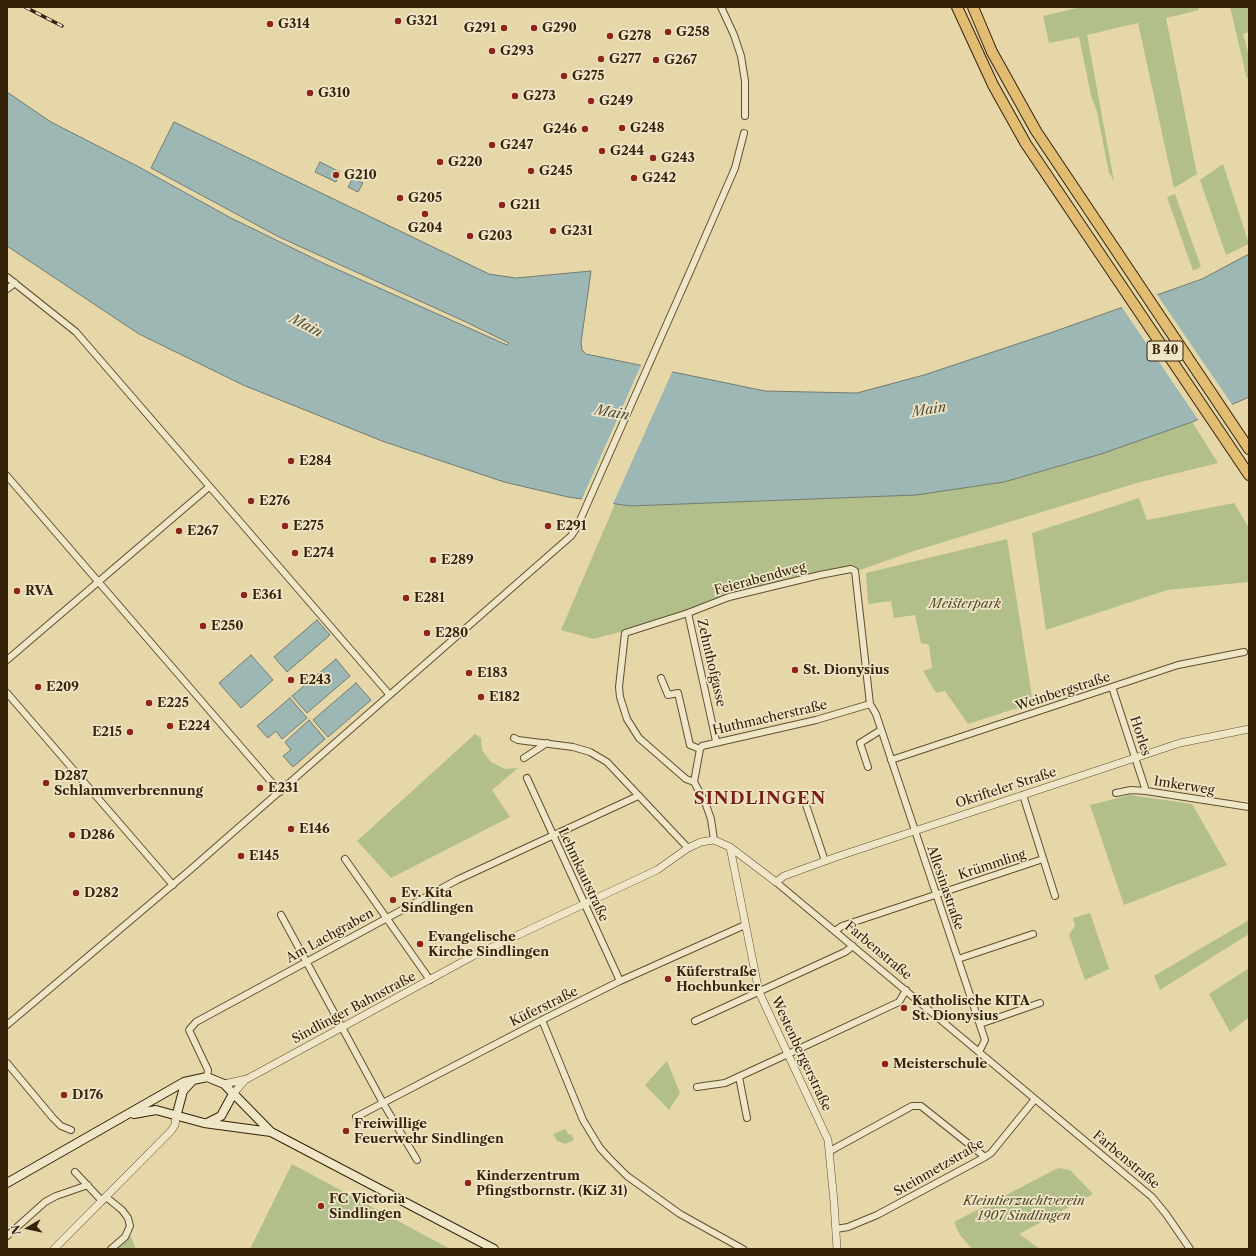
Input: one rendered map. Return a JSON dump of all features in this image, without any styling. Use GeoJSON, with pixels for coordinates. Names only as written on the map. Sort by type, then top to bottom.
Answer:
{"type":"FeatureCollection","features":[{"type":"Feature","properties":{"kind":"highway","name":"B 40"},"geometry":{"type":"LineString","coordinates":[[956,7],[1009,115],[1048,179],[1249,475]]}},
{"type":"Feature","properties":{"kind":"highway","name":"B 40"},"geometry":{"type":"LineString","coordinates":[[973,7],[992,52],[1026,115],[1094,220],[1249,449]]}},
{"type":"Feature","properties":{"kind":"main road"},"geometry":{"type":"LineString","coordinates":[[7,1183],[184,1082],[196,1078],[207,1077],[222,1083],[271,1132],[494,1249]]}},
{"type":"Feature","properties":{"kind":"main road"},"geometry":{"type":"LineString","coordinates":[[176,1117],[181,1096],[188,1084],[196,1078]]}},
{"type":"Feature","properties":{"kind":"main road"},"geometry":{"type":"LineString","coordinates":[[222,1083],[228,1096],[226,1108]]}},
{"type":"Feature","properties":{"kind":"main road"},"geometry":{"type":"LineString","coordinates":[[181,1096],[185,1112],[200,1122],[217,1119],[226,1108],[233,1094]]}},
{"type":"Feature","properties":{"kind":"main road"},"geometry":{"type":"LineString","coordinates":[[116,1121],[141,1112],[152,1110],[200,1122],[271,1132]]}},
{"type":"Feature","properties":{"kind":"street"},"geometry":{"type":"LineString","coordinates":[[721,7],[734,35],[741,56],[746,86],[745,116]]}},
{"type":"Feature","properties":{"kind":"street"},"geometry":{"type":"LineString","coordinates":[[7,1025],[173,885],[570,536],[577,527],[735,168],[744,132]]}},
{"type":"Feature","properties":{"kind":"street"},"geometry":{"type":"LineString","coordinates":[[7,277],[76,332],[390,694]]}},
{"type":"Feature","properties":{"kind":"street"},"geometry":{"type":"LineString","coordinates":[[7,289],[15,283]]}},
{"type":"Feature","properties":{"kind":"street"},"geometry":{"type":"LineString","coordinates":[[7,476],[280,792]]}},
{"type":"Feature","properties":{"kind":"street"},"geometry":{"type":"LineString","coordinates":[[7,660],[209,487]]}},
{"type":"Feature","properties":{"kind":"street","name":"Feierabendweg"},"geometry":{"type":"LineString","coordinates":[[694,782],[686,779],[639,738],[627,719],[620,697],[619,687],[625,634],[688,613],[729,597],[762,588],[851,569],[856,572]]}},
{"type":"Feature","properties":{"kind":"street","name":"Allesinastraße"},"geometry":{"type":"LineString","coordinates":[[856,572],[870,704],[876,714],[892,760],[914,831],[980,1024],[985,1040],[979,1052]]}},
{"type":"Feature","properties":{"kind":"street","name":"Zehnthofgasse"},"geometry":{"type":"LineString","coordinates":[[688,613],[716,741]]}},
{"type":"Feature","properties":{"kind":"street","name":"Weinbergstraße"},"geometry":{"type":"LineString","coordinates":[[892,760],[1178,665],[1244,652]]}},
{"type":"Feature","properties":{"kind":"street"},"geometry":{"type":"LineString","coordinates":[[661,678],[668,695],[678,693],[690,745],[700,749]]}},
{"type":"Feature","properties":{"kind":"street","name":"Horles"},"geometry":{"type":"LineString","coordinates":[[1112,688],[1146,791]]}},
{"type":"Feature","properties":{"kind":"street"},"geometry":{"type":"LineString","coordinates":[[7,693],[173,885]]}},
{"type":"Feature","properties":{"kind":"street","name":"Huthmacherstraße"},"geometry":{"type":"LineString","coordinates":[[694,782],[700,749],[702,746],[716,741],[768,731],[870,704]]}},
{"type":"Feature","properties":{"kind":"street","name":"Okrifteler Straße"},"geometry":{"type":"LineString","coordinates":[[776,882],[779,878],[825,861],[1192,739],[1249,729]]}},
{"type":"Feature","properties":{"kind":"street"},"geometry":{"type":"LineString","coordinates":[[868,767],[860,743],[881,730]]}},
{"type":"Feature","properties":{"kind":"street"},"geometry":{"type":"LineString","coordinates":[[514,738],[518,740],[573,747],[590,752],[607,762],[688,848],[701,842],[714,840],[714,830],[709,813],[694,782]]}},
{"type":"Feature","properties":{"kind":"street"},"geometry":{"type":"LineString","coordinates":[[524,758],[547,744]]}},
{"type":"Feature","properties":{"kind":"street","name":"Lehmkautstraße"},"geometry":{"type":"LineString","coordinates":[[527,778],[620,982]]}},
{"type":"Feature","properties":{"kind":"street","name":"Imkerweg"},"geometry":{"type":"LineString","coordinates":[[1116,794],[1131,790],[1146,791],[1249,807]]}},
{"type":"Feature","properties":{"kind":"street"},"geometry":{"type":"LineString","coordinates":[[1023,795],[1055,896]]}},
{"type":"Feature","properties":{"kind":"street","name":"Am Lachgraben"},"geometry":{"type":"LineString","coordinates":[[207,1077],[208,1070],[189,1030],[196,1022],[457,880],[638,796]]}},
{"type":"Feature","properties":{"kind":"street"},"geometry":{"type":"LineString","coordinates":[[804,799],[825,861]]}},
{"type":"Feature","properties":{"kind":"street","name":"Farbenstraße"},"geometry":{"type":"LineString","coordinates":[[714,840],[730,846],[776,882],[1152,1197],[1166,1214],[1190,1249]]}},
{"type":"Feature","properties":{"kind":"street","name":"Westenbergerstraße"},"geometry":{"type":"LineString","coordinates":[[730,846],[759,992],[828,1140],[837,1249]]}},
{"type":"Feature","properties":{"kind":"street","name":"Sindlinger Bahnstraße"},"geometry":{"type":"LineString","coordinates":[[222,1083],[245,1080],[474,956],[663,867],[688,848]]}},
{"type":"Feature","properties":{"kind":"street"},"geometry":{"type":"LineString","coordinates":[[345,859],[430,980]]}},
{"type":"Feature","properties":{"kind":"street","name":"Krümmling"},"geometry":{"type":"LineString","coordinates":[[835,931],[842,926],[1043,859]]}},
{"type":"Feature","properties":{"kind":"street"},"geometry":{"type":"LineString","coordinates":[[281,915],[383,1103],[417,1160]]}},
{"type":"Feature","properties":{"kind":"street","name":"Küferstraße"},"geometry":{"type":"LineString","coordinates":[[356,1117],[542,1020],[745,924]]}},
{"type":"Feature","properties":{"kind":"street"},"geometry":{"type":"LineString","coordinates":[[958,959],[1033,934]]}},
{"type":"Feature","properties":{"kind":"street"},"geometry":{"type":"LineString","coordinates":[[694,1021],[845,952],[853,946]]}},
{"type":"Feature","properties":{"kind":"street"},"geometry":{"type":"LineString","coordinates":[[697,1087],[724,1083],[788,1054],[899,1002],[906,990]]}},
{"type":"Feature","properties":{"kind":"street"},"geometry":{"type":"LineString","coordinates":[[980,1024],[1040,1003]]}},
{"type":"Feature","properties":{"kind":"street"},"geometry":{"type":"LineString","coordinates":[[542,1020],[583,1120],[604,1153],[627,1176],[680,1214],[743,1249]]}},
{"type":"Feature","properties":{"kind":"street"},"geometry":{"type":"LineString","coordinates":[[7,1063],[53,1118],[61,1126],[71,1130]]}},
{"type":"Feature","properties":{"kind":"street"},"geometry":{"type":"LineString","coordinates":[[738,1077],[747,1118]]}},
{"type":"Feature","properties":{"kind":"street","name":"Sindlinger Bahnstraße"},"geometry":{"type":"LineString","coordinates":[[233,1094],[245,1080]]}},
{"type":"Feature","properties":{"kind":"street","name":"Steinmetzstraße"},"geometry":{"type":"LineString","coordinates":[[836,1229],[848,1227],[877,1215],[985,1157],[991,1153],[1035,1099]]}},
{"type":"Feature","properties":{"kind":"street"},"geometry":{"type":"LineString","coordinates":[[830,1151],[912,1106],[922,1106],[985,1157]]}},
{"type":"Feature","properties":{"kind":"street"},"geometry":{"type":"LineString","coordinates":[[54,1249],[171,1131],[176,1122],[176,1117]]}},
{"type":"Feature","properties":{"kind":"street"},"geometry":{"type":"LineString","coordinates":[[75,1172],[104,1199],[122,1210],[128,1218],[130,1226],[125,1237],[111,1249]]}},
{"type":"Feature","properties":{"kind":"street"},"geometry":{"type":"LineString","coordinates":[[7,1236],[45,1202],[56,1196],[88,1185]]}},
{"type":"Feature","properties":{"kind":"green space"},"geometry":{"type":"Polygon","coordinates":[[[1081,7],[1198,7],[1199,10],[1166,18],[1197,174],[1174,188],[1138,23],[1087,35],[1114,181],[1109,173],[1097,112],[1091,95],[1079,37],[1049,43],[1043,16],[1081,7]]]}},
{"type":"Feature","properties":{"kind":"green space"},"geometry":{"type":"Polygon","coordinates":[[[1230,7],[1249,7],[1249,32],[1243,34],[1249,56],[1249,78],[1247,79],[1230,7]]]}},
{"type":"Feature","properties":{"kind":"green space"},"geometry":{"type":"Polygon","coordinates":[[[1223,164],[1249,244],[1226,255],[1200,180],[1223,164]]]}},
{"type":"Feature","properties":{"kind":"green space"},"geometry":{"type":"Polygon","coordinates":[[[1175,194],[1201,267],[1193,271],[1167,197],[1175,194]]]}},
{"type":"Feature","properties":{"kind":"green space"},"geometry":{"type":"Polygon","coordinates":[[[1192,422],[1218,463],[1137,483],[914,551],[857,571],[818,573],[757,587],[624,631],[593,639],[561,630],[615,504],[630,506],[916,495],[1004,482],[1101,454],[1192,422]]]}},
{"type":"Feature","properties":{"kind":"green space"},"geometry":{"type":"Polygon","coordinates":[[[1139,498],[1147,520],[1234,503],[1249,528],[1249,582],[1167,590],[1046,630],[1032,533],[1139,498]]]}},
{"type":"Feature","properties":{"kind":"green space","name":"Meisterpark"},"geometry":{"type":"Polygon","coordinates":[[[1007,539],[1033,703],[968,724],[945,691],[936,693],[923,671],[932,668],[929,645],[921,643],[915,615],[894,618],[891,601],[868,604],[866,573],[1007,539]]]}},
{"type":"Feature","properties":{"kind":"green space"},"geometry":{"type":"Polygon","coordinates":[[[475,734],[481,738],[482,750],[491,762],[505,769],[518,768],[492,790],[510,817],[391,878],[357,841],[475,734]]]}},
{"type":"Feature","properties":{"kind":"green space"},"geometry":{"type":"Polygon","coordinates":[[[1130,795],[1192,804],[1227,865],[1124,905],[1090,805],[1130,795]]]}},
{"type":"Feature","properties":{"kind":"green space"},"geometry":{"type":"Polygon","coordinates":[[[1090,913],[1109,969],[1085,980],[1069,935],[1075,926],[1073,918],[1090,913]]]}},
{"type":"Feature","properties":{"kind":"green space"},"geometry":{"type":"Polygon","coordinates":[[[1249,920],[1249,934],[1160,990],[1154,976],[1249,920]]]}},
{"type":"Feature","properties":{"kind":"green space"},"geometry":{"type":"Polygon","coordinates":[[[1249,968],[1249,1017],[1230,1032],[1209,994],[1249,968]]]}},
{"type":"Feature","properties":{"kind":"green space"},"geometry":{"type":"Polygon","coordinates":[[[667,1061],[680,1093],[669,1110],[645,1085],[667,1061]]]}},
{"type":"Feature","properties":{"kind":"green space"},"geometry":{"type":"Polygon","coordinates":[[[565,1129],[568,1134],[572,1135],[574,1140],[565,1144],[557,1141],[553,1134],[565,1129]]]}},
{"type":"Feature","properties":{"kind":"green space","name":"FC Victoria Sindlingen"},"geometry":{"type":"Polygon","coordinates":[[[292,1164],[450,1249],[250,1249],[292,1164]]]}},
{"type":"Feature","properties":{"kind":"green space","name":"Kleintierzuchtverein 1907 Sindlingen"},"geometry":{"type":"Polygon","coordinates":[[[1058,1168],[1070,1170],[1093,1194],[1019,1234],[1040,1249],[972,1249],[960,1235],[954,1222],[1058,1168]]]}},
{"type":"Feature","properties":{"kind":"green space"},"geometry":{"type":"Polygon","coordinates":[[[130,1235],[136,1249],[115,1249],[130,1235]]]}},
{"type":"Feature","properties":{"kind":"water","name":"Main"},"geometry":{"type":"Polygon","coordinates":[[[7,92],[51,122],[139,167],[229,217],[323,263],[507,345],[509,343],[466,322],[279,237],[151,168],[174,122],[489,274],[516,278],[591,271],[581,343],[582,350],[586,354],[765,391],[857,393],[924,375],[1050,333],[1202,279],[1249,254],[1249,397],[1192,422],[1101,454],[1004,482],[916,495],[630,506],[568,497],[504,482],[382,441],[243,385],[139,334],[7,246],[7,92]]]}},
{"type":"Feature","properties":{"kind":"water"},"geometry":{"type":"Polygon","coordinates":[[[320,162],[340,172],[336,182],[315,172],[320,162]]]}},
{"type":"Feature","properties":{"kind":"water"},"geometry":{"type":"Polygon","coordinates":[[[353,178],[363,183],[358,192],[348,187],[353,178]]]}},
{"type":"Feature","properties":{"kind":"water"},"geometry":{"type":"Polygon","coordinates":[[[317,620],[330,635],[287,672],[274,657],[317,620]]]}},
{"type":"Feature","properties":{"kind":"water"},"geometry":{"type":"Polygon","coordinates":[[[251,655],[273,680],[241,708],[219,683],[251,655]]]}},
{"type":"Feature","properties":{"kind":"water"},"geometry":{"type":"Polygon","coordinates":[[[336,659],[350,676],[307,713],[292,696],[336,659]]]}},
{"type":"Feature","properties":{"kind":"water"},"geometry":{"type":"Polygon","coordinates":[[[356,683],[371,700],[328,737],[313,720],[356,683]]]}},
{"type":"Feature","properties":{"kind":"water"},"geometry":{"type":"Polygon","coordinates":[[[290,698],[307,718],[282,739],[276,731],[268,738],[257,726],[290,698]]]}},
{"type":"Feature","properties":{"kind":"water"},"geometry":{"type":"Polygon","coordinates":[[[309,720],[325,739],[293,767],[283,756],[291,750],[285,742],[309,720]]]}},
{"type":"Feature","properties":{"kind":"pier"},"geometry":{"type":"Polygon","coordinates":[[[1156,293],[1233,406],[1199,421],[1121,306],[1156,293]]]}},
{"type":"Feature","properties":{"kind":"pier"},"geometry":{"type":"Polygon","coordinates":[[[642,363],[673,370],[612,506],[581,501],[642,363]]]}},
{"type":"Feature","properties":{"kind":"railway"},"geometry":{"type":"LineString","coordinates":[[25,7],[62,26]]}},
{"type":"Feature","properties":{"kind":"place","name":"G321"},"geometry":{"type":"Point","coordinates":[398,21]}},
{"type":"Feature","properties":{"kind":"place","name":"G314"},"geometry":{"type":"Point","coordinates":[270,24]}},
{"type":"Feature","properties":{"kind":"place","name":"G291"},"geometry":{"type":"Point","coordinates":[504,28]}},
{"type":"Feature","properties":{"kind":"place","name":"G290"},"geometry":{"type":"Point","coordinates":[534,28]}},
{"type":"Feature","properties":{"kind":"place","name":"G258"},"geometry":{"type":"Point","coordinates":[668,32]}},
{"type":"Feature","properties":{"kind":"place","name":"G278"},"geometry":{"type":"Point","coordinates":[610,36]}},
{"type":"Feature","properties":{"kind":"place","name":"G293"},"geometry":{"type":"Point","coordinates":[492,51]}},
{"type":"Feature","properties":{"kind":"place","name":"G277"},"geometry":{"type":"Point","coordinates":[601,59]}},
{"type":"Feature","properties":{"kind":"place","name":"G267"},"geometry":{"type":"Point","coordinates":[656,60]}},
{"type":"Feature","properties":{"kind":"place","name":"G275"},"geometry":{"type":"Point","coordinates":[564,76]}},
{"type":"Feature","properties":{"kind":"place","name":"G310"},"geometry":{"type":"Point","coordinates":[310,93]}},
{"type":"Feature","properties":{"kind":"place","name":"G273"},"geometry":{"type":"Point","coordinates":[515,96]}},
{"type":"Feature","properties":{"kind":"place","name":"G249"},"geometry":{"type":"Point","coordinates":[591,101]}},
{"type":"Feature","properties":{"kind":"place","name":"G248"},"geometry":{"type":"Point","coordinates":[622,128]}},
{"type":"Feature","properties":{"kind":"place","name":"G246"},"geometry":{"type":"Point","coordinates":[585,129]}},
{"type":"Feature","properties":{"kind":"place","name":"G247"},"geometry":{"type":"Point","coordinates":[492,145]}},
{"type":"Feature","properties":{"kind":"place","name":"G244"},"geometry":{"type":"Point","coordinates":[602,151]}},
{"type":"Feature","properties":{"kind":"place","name":"G243"},"geometry":{"type":"Point","coordinates":[653,158]}},
{"type":"Feature","properties":{"kind":"place","name":"G220"},"geometry":{"type":"Point","coordinates":[440,162]}},
{"type":"Feature","properties":{"kind":"place","name":"G245"},"geometry":{"type":"Point","coordinates":[531,171]}},
{"type":"Feature","properties":{"kind":"place","name":"G210"},"geometry":{"type":"Point","coordinates":[336,175]}},
{"type":"Feature","properties":{"kind":"place","name":"G242"},"geometry":{"type":"Point","coordinates":[634,178]}},
{"type":"Feature","properties":{"kind":"place","name":"G205"},"geometry":{"type":"Point","coordinates":[400,198]}},
{"type":"Feature","properties":{"kind":"place","name":"G211"},"geometry":{"type":"Point","coordinates":[502,205]}},
{"type":"Feature","properties":{"kind":"place","name":"G204"},"geometry":{"type":"Point","coordinates":[425,214]}},
{"type":"Feature","properties":{"kind":"place","name":"G231"},"geometry":{"type":"Point","coordinates":[553,231]}},
{"type":"Feature","properties":{"kind":"place","name":"G203"},"geometry":{"type":"Point","coordinates":[470,236]}},
{"type":"Feature","properties":{"kind":"place","name":"E284"},"geometry":{"type":"Point","coordinates":[291,461]}},
{"type":"Feature","properties":{"kind":"place","name":"E276"},"geometry":{"type":"Point","coordinates":[251,501]}},
{"type":"Feature","properties":{"kind":"place","name":"E275"},"geometry":{"type":"Point","coordinates":[285,526]}},
{"type":"Feature","properties":{"kind":"place","name":"E291"},"geometry":{"type":"Point","coordinates":[548,526]}},
{"type":"Feature","properties":{"kind":"place","name":"E267"},"geometry":{"type":"Point","coordinates":[179,531]}},
{"type":"Feature","properties":{"kind":"place","name":"E274"},"geometry":{"type":"Point","coordinates":[295,553]}},
{"type":"Feature","properties":{"kind":"place","name":"E289"},"geometry":{"type":"Point","coordinates":[433,560]}},
{"type":"Feature","properties":{"kind":"place","name":"RVA"},"geometry":{"type":"Point","coordinates":[17,591]}},
{"type":"Feature","properties":{"kind":"place","name":"E361"},"geometry":{"type":"Point","coordinates":[244,595]}},
{"type":"Feature","properties":{"kind":"place","name":"E281"},"geometry":{"type":"Point","coordinates":[406,598]}},
{"type":"Feature","properties":{"kind":"place","name":"E250"},"geometry":{"type":"Point","coordinates":[203,626]}},
{"type":"Feature","properties":{"kind":"place","name":"E280"},"geometry":{"type":"Point","coordinates":[427,633]}},
{"type":"Feature","properties":{"kind":"place","name":"St. Dionysius"},"geometry":{"type":"Point","coordinates":[795,670]}},
{"type":"Feature","properties":{"kind":"place","name":"E183"},"geometry":{"type":"Point","coordinates":[469,673]}},
{"type":"Feature","properties":{"kind":"place","name":"E243"},"geometry":{"type":"Point","coordinates":[291,680]}},
{"type":"Feature","properties":{"kind":"place","name":"E209"},"geometry":{"type":"Point","coordinates":[38,687]}},
{"type":"Feature","properties":{"kind":"place","name":"E182"},"geometry":{"type":"Point","coordinates":[481,697]}},
{"type":"Feature","properties":{"kind":"place","name":"E225"},"geometry":{"type":"Point","coordinates":[149,703]}},
{"type":"Feature","properties":{"kind":"place","name":"E224"},"geometry":{"type":"Point","coordinates":[170,726]}},
{"type":"Feature","properties":{"kind":"place","name":"E215"},"geometry":{"type":"Point","coordinates":[130,732]}},
{"type":"Feature","properties":{"kind":"place","name":"D287 Schlammverbrennung"},"geometry":{"type":"Point","coordinates":[46,783]}},
{"type":"Feature","properties":{"kind":"place","name":"E231"},"geometry":{"type":"Point","coordinates":[260,788]}},
{"type":"Feature","properties":{"kind":"place","name":"E146"},"geometry":{"type":"Point","coordinates":[291,829]}},
{"type":"Feature","properties":{"kind":"place","name":"D286"},"geometry":{"type":"Point","coordinates":[72,835]}},
{"type":"Feature","properties":{"kind":"place","name":"E145"},"geometry":{"type":"Point","coordinates":[241,856]}},
{"type":"Feature","properties":{"kind":"place","name":"D282"},"geometry":{"type":"Point","coordinates":[76,893]}},
{"type":"Feature","properties":{"kind":"place","name":"Ev. Kita Sindlingen"},"geometry":{"type":"Point","coordinates":[393,900]}},
{"type":"Feature","properties":{"kind":"place","name":"Evangelische Kirche Sindlingen"},"geometry":{"type":"Point","coordinates":[420,944]}},
{"type":"Feature","properties":{"kind":"place","name":"Küferstraße Hochbunker"},"geometry":{"type":"Point","coordinates":[668,979]}},
{"type":"Feature","properties":{"kind":"place","name":"Katholische KITA St. Dionysius"},"geometry":{"type":"Point","coordinates":[904,1008]}},
{"type":"Feature","properties":{"kind":"place","name":"Meisterschule"},"geometry":{"type":"Point","coordinates":[885,1064]}},
{"type":"Feature","properties":{"kind":"place","name":"D176"},"geometry":{"type":"Point","coordinates":[64,1095]}},
{"type":"Feature","properties":{"kind":"place","name":"Freiwillige Feuerwehr Sindlingen"},"geometry":{"type":"Point","coordinates":[346,1131]}},
{"type":"Feature","properties":{"kind":"place","name":"Kinderzentrum Pfingstbornstr. (KiZ 31)"},"geometry":{"type":"Point","coordinates":[468,1183]}},
{"type":"Feature","properties":{"kind":"place","name":"FC Victoria Sindlingen"},"geometry":{"type":"Point","coordinates":[321,1206]}},
{"type":"Feature","properties":{"kind":"district","name":"SINDLINGEN"},"geometry":{"type":"Point","coordinates":[760,799]}}]}
